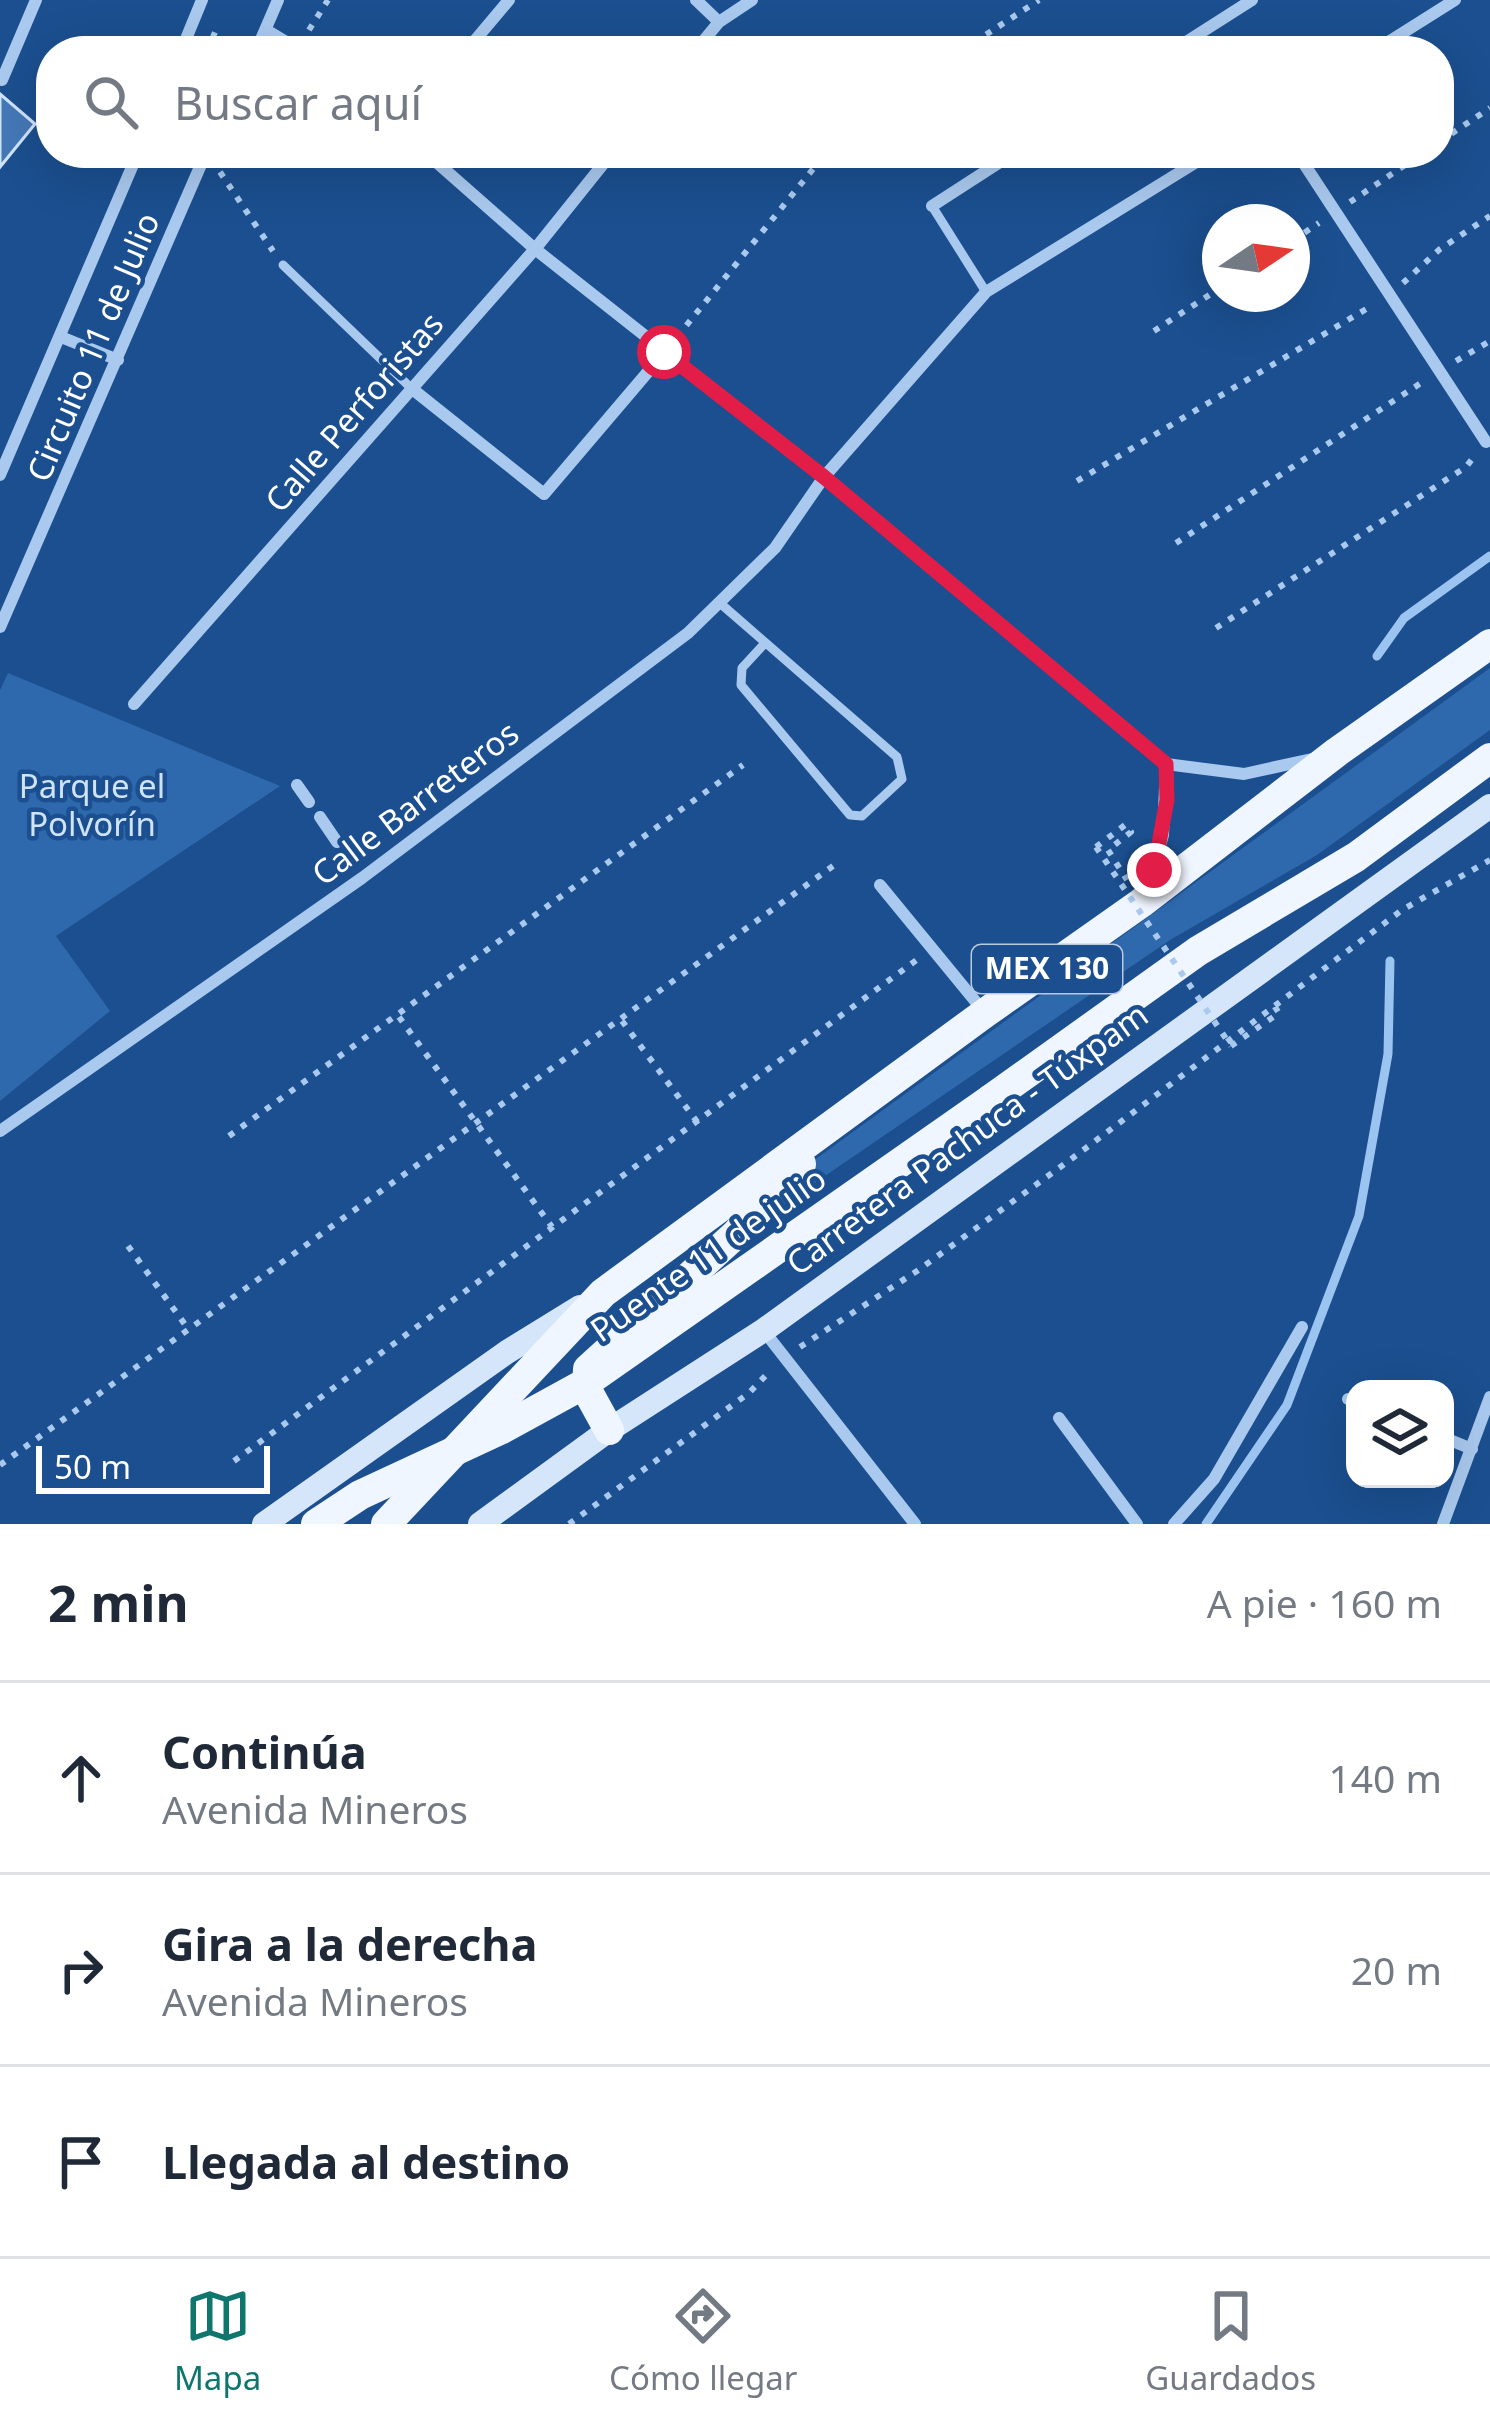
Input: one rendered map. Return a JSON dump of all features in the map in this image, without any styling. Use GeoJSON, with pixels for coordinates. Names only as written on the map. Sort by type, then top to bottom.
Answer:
{"type":"FeatureCollection","features":[{"type":"Feature","properties":{"kind":"main road","name":"MEX 130"},"geometry":{"type":"LineString","coordinates":[[386,1524],[603,1293],[1490,644]]}},
{"type":"Feature","properties":{"kind":"main road","name":"Carretera Pachuca - Túxpam"},"geometry":{"type":"LineString","coordinates":[[991,1099],[1198,951],[1356,856],[1490,758]]}},
{"type":"Feature","properties":{"kind":"main road","name":"Puente 11 de julio"},"geometry":{"type":"LineString","coordinates":[[316,1524],[360,1495],[500,1430],[584,1384],[991,1099]]}},
{"type":"Feature","properties":{"kind":"main road"},"geometry":{"type":"LineString","coordinates":[[609,1430],[587,1390],[588,1369],[736,1234],[842,1120]]}},
{"type":"Feature","properties":{"kind":"street"},"geometry":{"type":"LineString","coordinates":[[2,80],[36,0]]}},
{"type":"Feature","properties":{"kind":"street"},"geometry":{"type":"LineString","coordinates":[[187,36],[202,0]]}},
{"type":"Feature","properties":{"kind":"street"},"geometry":{"type":"LineString","coordinates":[[263,36],[278,0]]}},
{"type":"Feature","properties":{"kind":"street"},"geometry":{"type":"LineString","coordinates":[[479,36],[509,0]]}},
{"type":"Feature","properties":{"kind":"street"},"geometry":{"type":"LineString","coordinates":[[696,0],[719,22]]}},
{"type":"Feature","properties":{"kind":"street"},"geometry":{"type":"LineString","coordinates":[[707,36],[719,22],[752,0]]}},
{"type":"Feature","properties":{"kind":"street"},"geometry":{"type":"LineString","coordinates":[[1196,36],[1252,0]]}},
{"type":"Feature","properties":{"kind":"street"},"geometry":{"type":"LineString","coordinates":[[1398,36],[1455,0]]}},
{"type":"Feature","properties":{"kind":"street"},"geometry":{"type":"LineString","coordinates":[[266,30],[276,36]]}},
{"type":"Feature","properties":{"kind":"street","name":"Circuito 11 de Julio"},"geometry":{"type":"LineString","coordinates":[[0,475],[132,168]]}},
{"type":"Feature","properties":{"kind":"street","name":"Circuito 11 de Julio"},"geometry":{"type":"LineString","coordinates":[[0,627],[200,168]]}},
{"type":"Feature","properties":{"kind":"street"},"geometry":{"type":"LineString","coordinates":[[443,168],[535,249],[824,477],[1166,764],[1244,774],[1280,770],[1337,752]]}},
{"type":"Feature","properties":{"kind":"street","name":"Calle Perforistas"},"geometry":{"type":"LineString","coordinates":[[134,704],[601,168]]}},
{"type":"Feature","properties":{"kind":"street"},"geometry":{"type":"LineString","coordinates":[[932,206],[991,168]]}},
{"type":"Feature","properties":{"kind":"street","name":"Calle Barreteros"},"geometry":{"type":"LineString","coordinates":[[0,1131],[362,878],[721,604],[775,548],[824,477],[986,292],[1187,168]]}},
{"type":"Feature","properties":{"kind":"street"},"geometry":{"type":"LineString","coordinates":[[1306,168],[1486,442]]}},
{"type":"Feature","properties":{"kind":"street"},"geometry":{"type":"LineString","coordinates":[[61,337],[118,360]]}},
{"type":"Feature","properties":{"kind":"street"},"geometry":{"type":"LineString","coordinates":[[412,388],[544,494],[664,352]]}},
{"type":"Feature","properties":{"kind":"street"},"geometry":{"type":"LineString","coordinates":[[1142,903],[1163,835],[1166,764]]}},
{"type":"Feature","properties":{"kind":"street"},"geometry":{"type":"LineString","coordinates":[[297,785],[309,802]]}},
{"type":"Feature","properties":{"kind":"street","name":"Carretera Pachuca - Túxpam"},"geometry":{"type":"LineString","coordinates":[[480,1524],[609,1430],[764,1330],[1490,806]]}},
{"type":"Feature","properties":{"kind":"street"},"geometry":{"type":"LineString","coordinates":[[320,817],[337,842]]}},
{"type":"Feature","properties":{"kind":"street"},"geometry":{"type":"LineString","coordinates":[[350,861],[362,878]]}},
{"type":"Feature","properties":{"kind":"street"},"geometry":{"type":"LineString","coordinates":[[880,885],[985,1012]]}},
{"type":"Feature","properties":{"kind":"street","name":"MEX 130"},"geometry":{"type":"LineString","coordinates":[[264,1524],[507,1352],[603,1293]]}},
{"type":"Feature","properties":{"kind":"street"},"geometry":{"type":"LineString","coordinates":[[1174,1524],[1214,1479],[1302,1327]]}},
{"type":"Feature","properties":{"kind":"street"},"geometry":{"type":"LineString","coordinates":[[764,1330],[914,1524]]}},
{"type":"Feature","properties":{"kind":"street"},"geometry":{"type":"LineString","coordinates":[[1443,1524],[1490,1397]]}},
{"type":"Feature","properties":{"kind":"street"},"geometry":{"type":"LineString","coordinates":[[1059,1418],[1137,1524]]}},
{"type":"Feature","properties":{"kind":"street"},"geometry":{"type":"LineString","coordinates":[[1454,1442],[1472,1449]]}},
{"type":"Feature","properties":{"kind":"lane"},"geometry":{"type":"LineString","coordinates":[[932,206],[986,292]]}},
{"type":"Feature","properties":{"kind":"lane"},"geometry":{"type":"LineString","coordinates":[[283,265],[412,388]]}},
{"type":"Feature","properties":{"kind":"lane"},"geometry":{"type":"LineString","coordinates":[[721,604],[897,757],[902,779],[862,816],[850,815],[741,685],[742,668],[765,643]]}},
{"type":"Feature","properties":{"kind":"path"},"geometry":{"type":"LineString","coordinates":[[307,36],[328,0]]}},
{"type":"Feature","properties":{"kind":"path"},"geometry":{"type":"LineString","coordinates":[[984,36],[1040,0]]}},
{"type":"Feature","properties":{"kind":"path"},"geometry":{"type":"LineString","coordinates":[[191,25],[218,36]]}},
{"type":"Feature","properties":{"kind":"path"},"geometry":{"type":"LineString","coordinates":[[1454,132],[1490,108]]}},
{"type":"Feature","properties":{"kind":"path"},"geometry":{"type":"LineString","coordinates":[[664,352],[814,168]]}},
{"type":"Feature","properties":{"kind":"path"},"geometry":{"type":"LineString","coordinates":[[1310,229],[1401,168]]}},
{"type":"Feature","properties":{"kind":"path"},"geometry":{"type":"LineString","coordinates":[[221,172],[283,265]]}},
{"type":"Feature","properties":{"kind":"path"},"geometry":{"type":"LineString","coordinates":[[1077,482],[1391,294],[1440,249],[1490,216]]}},
{"type":"Feature","properties":{"kind":"path"},"geometry":{"type":"LineString","coordinates":[[1154,331],[1202,300]]}},
{"type":"Feature","properties":{"kind":"path"},"geometry":{"type":"LineString","coordinates":[[1176,543],[1490,341]]}},
{"type":"Feature","properties":{"kind":"path"},"geometry":{"type":"LineString","coordinates":[[1216,628],[1466,467],[1486,442]]}},
{"type":"Feature","properties":{"kind":"path"},"geometry":{"type":"LineString","coordinates":[[229,1136],[743,765]]}},
{"type":"Feature","properties":{"kind":"path"},"geometry":{"type":"LineString","coordinates":[[1108,850],[1131,832],[1126,825],[1096,847],[1232,1046],[1279,1013]]}},
{"type":"Feature","properties":{"kind":"path"},"geometry":{"type":"LineString","coordinates":[[569,1524],[749,1393],[784,1356],[936,1257],[1402,910],[1490,860]]}},
{"type":"Feature","properties":{"kind":"path"},"geometry":{"type":"LineString","coordinates":[[0,1465],[833,866]]}},
{"type":"Feature","properties":{"kind":"path"},"geometry":{"type":"LineString","coordinates":[[234,1461],[933,948]]}},
{"type":"Feature","properties":{"kind":"path"},"geometry":{"type":"LineString","coordinates":[[399,1017],[553,1228]]}},
{"type":"Feature","properties":{"kind":"path"},"geometry":{"type":"LineString","coordinates":[[622,1021],[698,1123]]}},
{"type":"Feature","properties":{"kind":"path"},"geometry":{"type":"LineString","coordinates":[[128,1246],[189,1330]]}},
{"type":"Feature","properties":{"kind":"green space"},"geometry":{"type":"Polygon","coordinates":[[[1490,668],[1490,730],[1317,855],[1170,940],[746,1230],[813,1161],[1490,668]]]}},
{"type":"Feature","properties":{"kind":"green space","name":"Parque el Polvorín"},"geometry":{"type":"Polygon","coordinates":[[[8,673],[280,786],[56,936],[110,1011],[0,1101],[0,690],[8,673]]]}},
{"type":"Feature","properties":{"kind":"building"},"geometry":{"type":"Polygon","coordinates":[[[0,94],[35,124],[0,167],[0,94]]]}},
{"type":"Feature","properties":{"kind":"waterway"},"geometry":{"type":"LineString","coordinates":[[1377,656],[1404,618],[1490,556]]}},
{"type":"Feature","properties":{"kind":"waterway"},"geometry":{"type":"LineString","coordinates":[[1206,1524],[1287,1405],[1359,1216],[1388,1054],[1390,961]]}},
{"type":"Feature","properties":{"kind":"route"},"geometry":{"type":"LineString","coordinates":[[664,352],[824,477],[1166,764],[1167,800],[1154,870]]}}]}
